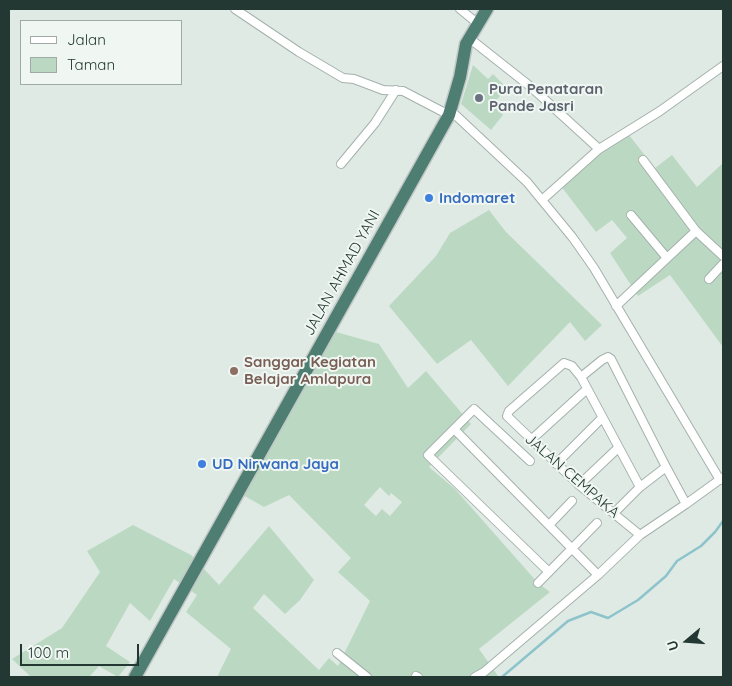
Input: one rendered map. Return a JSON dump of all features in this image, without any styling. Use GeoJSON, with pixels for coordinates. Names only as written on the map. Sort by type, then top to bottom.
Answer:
{"type":"FeatureCollection","features":[{"type":"Feature","properties":{"kind":"highway","name":"JALAN AHMAD YANI"},"geometry":{"type":"LineString","coordinates":[[134,677],[449,112],[469,38],[487,9]]}},
{"type":"Feature","properties":{"kind":"street"},"geometry":{"type":"LineString","coordinates":[[235,9],[299,52],[343,78],[383,90],[403,91],[449,112],[527,182],[594,268],[722,478],[640,535],[598,574],[484,672],[474,677]]}},
{"type":"Feature","properties":{"kind":"street"},"geometry":{"type":"LineString","coordinates":[[460,9],[477,23]]}},
{"type":"Feature","properties":{"kind":"street"},"geometry":{"type":"LineString","coordinates":[[469,38],[531,87],[599,149]]}},
{"type":"Feature","properties":{"kind":"street"},"geometry":{"type":"LineString","coordinates":[[542,200],[599,149],[660,111],[723,66]]}},
{"type":"Feature","properties":{"kind":"street"},"geometry":{"type":"LineString","coordinates":[[341,164],[375,123],[396,90]]}},
{"type":"Feature","properties":{"kind":"street"},"geometry":{"type":"LineString","coordinates":[[643,160],[696,231],[723,256]]}},
{"type":"Feature","properties":{"kind":"street"},"geometry":{"type":"LineString","coordinates":[[631,215],[667,258]]}},
{"type":"Feature","properties":{"kind":"street"},"geometry":{"type":"LineString","coordinates":[[616,306],[696,231]]}},
{"type":"Feature","properties":{"kind":"street"},"geometry":{"type":"LineString","coordinates":[[709,279],[723,264]]}},
{"type":"Feature","properties":{"kind":"street"},"geometry":{"type":"LineString","coordinates":[[640,487],[581,377],[608,357],[611,359],[686,504]]}},
{"type":"Feature","properties":{"kind":"street","name":"JALAN CEMPAKA"},"geometry":{"type":"LineString","coordinates":[[581,377],[567,363],[561,364],[507,414],[508,419],[579,485],[640,535]]}},
{"type":"Feature","properties":{"kind":"street"},"geometry":{"type":"LineString","coordinates":[[531,440],[588,389]]}},
{"type":"Feature","properties":{"kind":"street"},"geometry":{"type":"LineString","coordinates":[[530,461],[474,409],[428,454],[549,572]]}},
{"type":"Feature","properties":{"kind":"street"},"geometry":{"type":"LineString","coordinates":[[556,464],[602,418]]}},
{"type":"Feature","properties":{"kind":"street"},"geometry":{"type":"LineString","coordinates":[[454,429],[598,574]]}},
{"type":"Feature","properties":{"kind":"street"},"geometry":{"type":"LineString","coordinates":[[579,485],[618,448]]}},
{"type":"Feature","properties":{"kind":"street"},"geometry":{"type":"LineString","coordinates":[[614,513],[640,487],[666,467]]}},
{"type":"Feature","properties":{"kind":"street"},"geometry":{"type":"LineString","coordinates":[[550,524],[572,501]]}},
{"type":"Feature","properties":{"kind":"street"},"geometry":{"type":"LineString","coordinates":[[538,583],[597,523]]}},
{"type":"Feature","properties":{"kind":"street"},"geometry":{"type":"LineString","coordinates":[[337,654],[367,677]]}},
{"type":"Feature","properties":{"kind":"green space"},"geometry":{"type":"Polygon","coordinates":[[[473,65],[488,79],[493,74],[507,88],[493,104],[503,115],[491,130],[461,104],[473,65]]]}},
{"type":"Feature","properties":{"kind":"green space"},"geometry":{"type":"Polygon","coordinates":[[[625,130],[655,168],[672,155],[697,187],[723,163],[723,347],[670,275],[638,296],[610,253],[627,238],[612,220],[596,232],[557,181],[587,156],[625,130]]]}},
{"type":"Feature","properties":{"kind":"green space"},"geometry":{"type":"Polygon","coordinates":[[[489,210],[506,232],[602,325],[585,341],[570,322],[508,386],[471,340],[437,364],[389,306],[436,256],[450,233],[489,210]]]}},
{"type":"Feature","properties":{"kind":"green space"},"geometry":{"type":"Polygon","coordinates":[[[336,332],[379,344],[408,388],[426,371],[471,424],[429,467],[455,489],[538,583],[550,592],[479,649],[498,676],[217,677],[231,649],[186,612],[197,595],[174,579],[150,621],[130,603],[106,646],[130,662],[118,677],[99,666],[89,677],[31,677],[12,659],[62,628],[100,572],[87,551],[133,525],[191,555],[219,585],[269,526],[314,580],[300,600],[285,614],[264,594],[253,608],[319,670],[329,658],[338,666],[370,601],[338,572],[351,558],[289,495],[264,507],[241,494],[336,332]],[[380,487],[364,505],[376,516],[382,509],[390,516],[402,502],[391,493],[389,496],[380,487]]]}},
{"type":"Feature","properties":{"kind":"waterway"},"geometry":{"type":"LineString","coordinates":[[502,677],[568,621],[591,612],[608,618],[638,600],[666,576],[677,561],[701,546],[723,521]]}},
{"type":"Feature","properties":{"kind":"place","name":"Pura Penataran Pande Jasri"},"geometry":{"type":"Point","coordinates":[479,98]}},
{"type":"Feature","properties":{"kind":"place","name":"Indomaret"},"geometry":{"type":"Point","coordinates":[429,198]}},
{"type":"Feature","properties":{"kind":"place","name":"Sanggar Kegiatan Belajar Amlapura"},"geometry":{"type":"Point","coordinates":[234,371]}},
{"type":"Feature","properties":{"kind":"place","name":"UD Nirwana Jaya"},"geometry":{"type":"Point","coordinates":[202,464]}}]}
